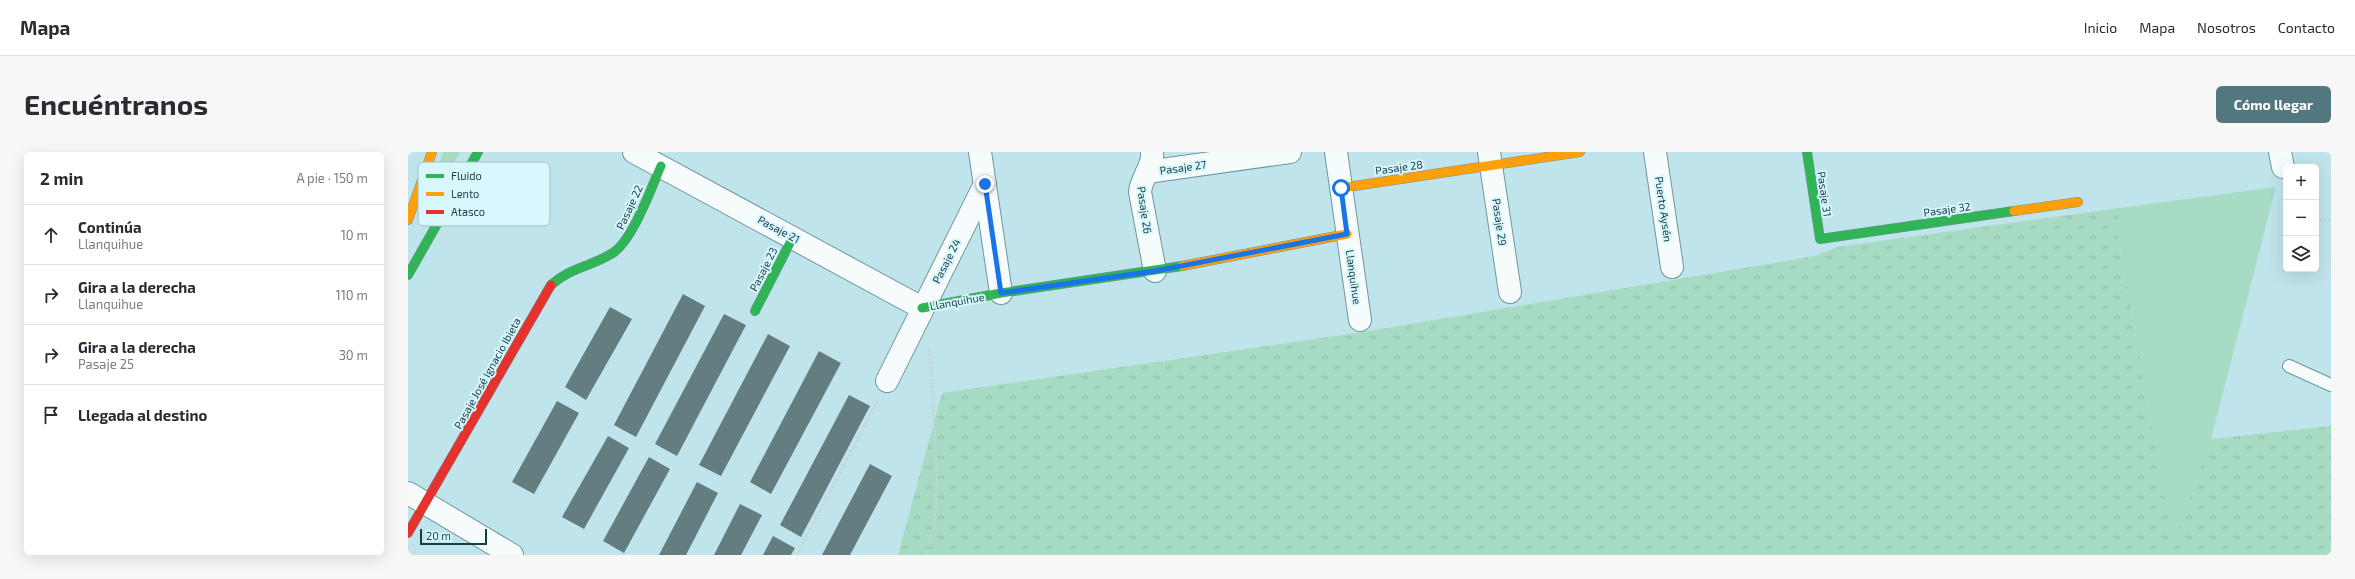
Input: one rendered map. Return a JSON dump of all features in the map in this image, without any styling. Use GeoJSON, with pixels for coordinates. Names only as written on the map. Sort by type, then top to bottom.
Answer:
{"type":"FeatureCollection","features":[{"type":"Feature","properties":{"kind":"street"},"geometry":{"type":"LineString","coordinates":[[428,162],[432,152]]}},
{"type":"Feature","properties":{"kind":"street"},"geometry":{"type":"LineString","coordinates":[[472,162],[478,152]]}},
{"type":"Feature","properties":{"kind":"street","name":"Pasaje 21"},"geometry":{"type":"LineString","coordinates":[[634,152],[922,308]]}},
{"type":"Feature","properties":{"kind":"street"},"geometry":{"type":"LineString","coordinates":[[980,152],[1001,293]]}},
{"type":"Feature","properties":{"kind":"street","name":"Pasaje 27"},"geometry":{"type":"LineString","coordinates":[[1149,162],[1290,152]]}},
{"type":"Feature","properties":{"kind":"street","name":"Llanquihue"},"geometry":{"type":"LineString","coordinates":[[1336,152],[1360,320]]}},
{"type":"Feature","properties":{"kind":"street","name":"Pasaje 28"},"geometry":{"type":"LineString","coordinates":[[1341,188],[1490,159],[1580,152]]}},
{"type":"Feature","properties":{"kind":"street","name":"Puerto Aysén"},"geometry":{"type":"LineString","coordinates":[[1655,152],[1672,267]]}},
{"type":"Feature","properties":{"kind":"street","name":"Pasaje 31"},"geometry":{"type":"LineString","coordinates":[[1807,152],[1820,239]]}},
{"type":"Feature","properties":{"kind":"street","name":"Pasaje 29"},"geometry":{"type":"LineString","coordinates":[[1490,159],[1510,292]]}},
{"type":"Feature","properties":{"kind":"street","name":"Pasaje 26"},"geometry":{"type":"LineString","coordinates":[[1149,162],[1141,181],[1140,192],[1155,271]]}},
{"type":"Feature","properties":{"kind":"street","name":"Pasaje 22"},"geometry":{"type":"LineString","coordinates":[[612,254],[626,241],[661,166]]}},
{"type":"Feature","properties":{"kind":"street","name":"Pasaje 24"},"geometry":{"type":"LineString","coordinates":[[887,381],[985,184]]}},
{"type":"Feature","properties":{"kind":"street"},"geometry":{"type":"LineString","coordinates":[[408,220],[418,192]]}},
{"type":"Feature","properties":{"kind":"street","name":"Pasaje 32"},"geometry":{"type":"LineString","coordinates":[[1820,239],[2078,202]]}},
{"type":"Feature","properties":{"kind":"street"},"geometry":{"type":"LineString","coordinates":[[408,274],[436,226]]}},
{"type":"Feature","properties":{"kind":"street","name":"Llanquihue"},"geometry":{"type":"LineString","coordinates":[[922,308],[1001,293],[1155,271],[1347,234]]}},
{"type":"Feature","properties":{"kind":"street","name":"Pasaje 23"},"geometry":{"type":"LineString","coordinates":[[755,311],[793,237]]}},
{"type":"Feature","properties":{"kind":"street","name":"Pasaje José Ignacio Ibieta"},"geometry":{"type":"LineString","coordinates":[[408,533],[426,504],[548,288],[563,274],[612,254]]}},
{"type":"Feature","properties":{"kind":"street"},"geometry":{"type":"LineString","coordinates":[[408,493],[512,555]]}},
{"type":"Feature","properties":{"kind":"lane"},"geometry":{"type":"LineString","coordinates":[[2289,366],[2331,385]]}},
{"type":"Feature","properties":{"kind":"path"},"geometry":{"type":"LineString","coordinates":[[2319,219],[2331,221]]}},
{"type":"Feature","properties":{"kind":"path"},"geometry":{"type":"LineString","coordinates":[[926,555],[935,521],[937,480],[931,365],[928,344]]}},
{"type":"Feature","properties":{"kind":"path"},"geometry":{"type":"LineString","coordinates":[[797,555],[887,381]]}},
{"type":"Feature","properties":{"kind":"green space"},"geometry":{"type":"Polygon","coordinates":[[[443,152],[460,152],[455,162],[440,162],[443,152]]]}},
{"type":"Feature","properties":{"kind":"green space"},"geometry":{"type":"Polygon","coordinates":[[[2276,187],[2211,439],[2173,543],[2119,243],[2119,208],[2276,187]]]}},
{"type":"Feature","properties":{"kind":"green space"},"geometry":{"type":"Polygon","coordinates":[[[2119,208],[2119,243],[2173,542],[2211,439],[2331,426],[2331,555],[898,555],[942,393],[1363,332],[1815,256],[1837,247],[2119,208]]]}},
{"type":"Feature","properties":{"kind":"building"},"geometry":{"type":"Polygon","coordinates":[[[683,294],[705,306],[636,437],[614,425],[683,294]]]}},
{"type":"Feature","properties":{"kind":"building"},"geometry":{"type":"Polygon","coordinates":[[[610,307],[632,319],[586,400],[565,387],[610,307]]]}},
{"type":"Feature","properties":{"kind":"building"},"geometry":{"type":"Polygon","coordinates":[[[724,314],[746,325],[677,456],[655,444],[724,314]]]}},
{"type":"Feature","properties":{"kind":"building"},"geometry":{"type":"Polygon","coordinates":[[[768,334],[790,346],[721,476],[699,465],[768,334]]]}},
{"type":"Feature","properties":{"kind":"building"},"geometry":{"type":"Polygon","coordinates":[[[819,351],[841,363],[771,494],[750,482],[819,351]]]}},
{"type":"Feature","properties":{"kind":"building"},"geometry":{"type":"Polygon","coordinates":[[[849,395],[870,406],[801,537],[780,525],[849,395]]]}},
{"type":"Feature","properties":{"kind":"building"},"geometry":{"type":"Polygon","coordinates":[[[557,401],[579,413],[534,494],[512,482],[557,401]]]}},
{"type":"Feature","properties":{"kind":"building"},"geometry":{"type":"Polygon","coordinates":[[[608,436],[629,448],[584,529],[562,517],[608,436]]]}},
{"type":"Feature","properties":{"kind":"building"},"geometry":{"type":"Polygon","coordinates":[[[649,457],[670,469],[624,553],[603,541],[649,457]]]}},
{"type":"Feature","properties":{"kind":"building"},"geometry":{"type":"Polygon","coordinates":[[[870,464],[892,476],[850,555],[822,555],[870,464]]]}},
{"type":"Feature","properties":{"kind":"building"},"geometry":{"type":"Polygon","coordinates":[[[697,482],[718,493],[686,555],[659,555],[697,482]]]}},
{"type":"Feature","properties":{"kind":"building"},"geometry":{"type":"Polygon","coordinates":[[[740,504],[762,515],[741,555],[714,555],[740,504]]]}},
{"type":"Feature","properties":{"kind":"building"},"geometry":{"type":"Polygon","coordinates":[[[773,536],[795,548],[791,555],[763,555],[773,536]]]}},
{"type":"Feature","properties":{"kind":"traffic: fast"},"geometry":{"type":"LineString","coordinates":[[472,162],[478,152]]}},
{"type":"Feature","properties":{"kind":"traffic: fast"},"geometry":{"type":"LineString","coordinates":[[1807,152],[1820,239],[2014,211]]}},
{"type":"Feature","properties":{"kind":"traffic: fast"},"geometry":{"type":"LineString","coordinates":[[551,285],[566,274],[603,258],[619,248],[626,239],[640,214],[661,166]]}},
{"type":"Feature","properties":{"kind":"traffic: fast"},"geometry":{"type":"LineString","coordinates":[[408,275],[436,226]]}},
{"type":"Feature","properties":{"kind":"traffic: fast"},"geometry":{"type":"LineString","coordinates":[[755,311],[793,237]]}},
{"type":"Feature","properties":{"kind":"traffic: fast"},"geometry":{"type":"LineString","coordinates":[[922,308],[1001,293],[1182,266]]}},
{"type":"Feature","properties":{"kind":"traffic: slow"},"geometry":{"type":"LineString","coordinates":[[428,162],[432,152]]}},
{"type":"Feature","properties":{"kind":"traffic: slow"},"geometry":{"type":"LineString","coordinates":[[1341,188],[1580,152]]}},
{"type":"Feature","properties":{"kind":"traffic: slow"},"geometry":{"type":"LineString","coordinates":[[408,220],[418,192]]}},
{"type":"Feature","properties":{"kind":"traffic: slow"},"geometry":{"type":"LineString","coordinates":[[2014,211],[2078,202]]}},
{"type":"Feature","properties":{"kind":"traffic: slow"},"geometry":{"type":"LineString","coordinates":[[1182,266],[1347,234]]}},
{"type":"Feature","properties":{"kind":"traffic: jam"},"geometry":{"type":"LineString","coordinates":[[408,533],[551,285]]}},
{"type":"Feature","properties":{"kind":"route"},"geometry":{"type":"LineString","coordinates":[[985,184],[1001,293],[1155,271],[1347,234],[1341,188]]}}]}
